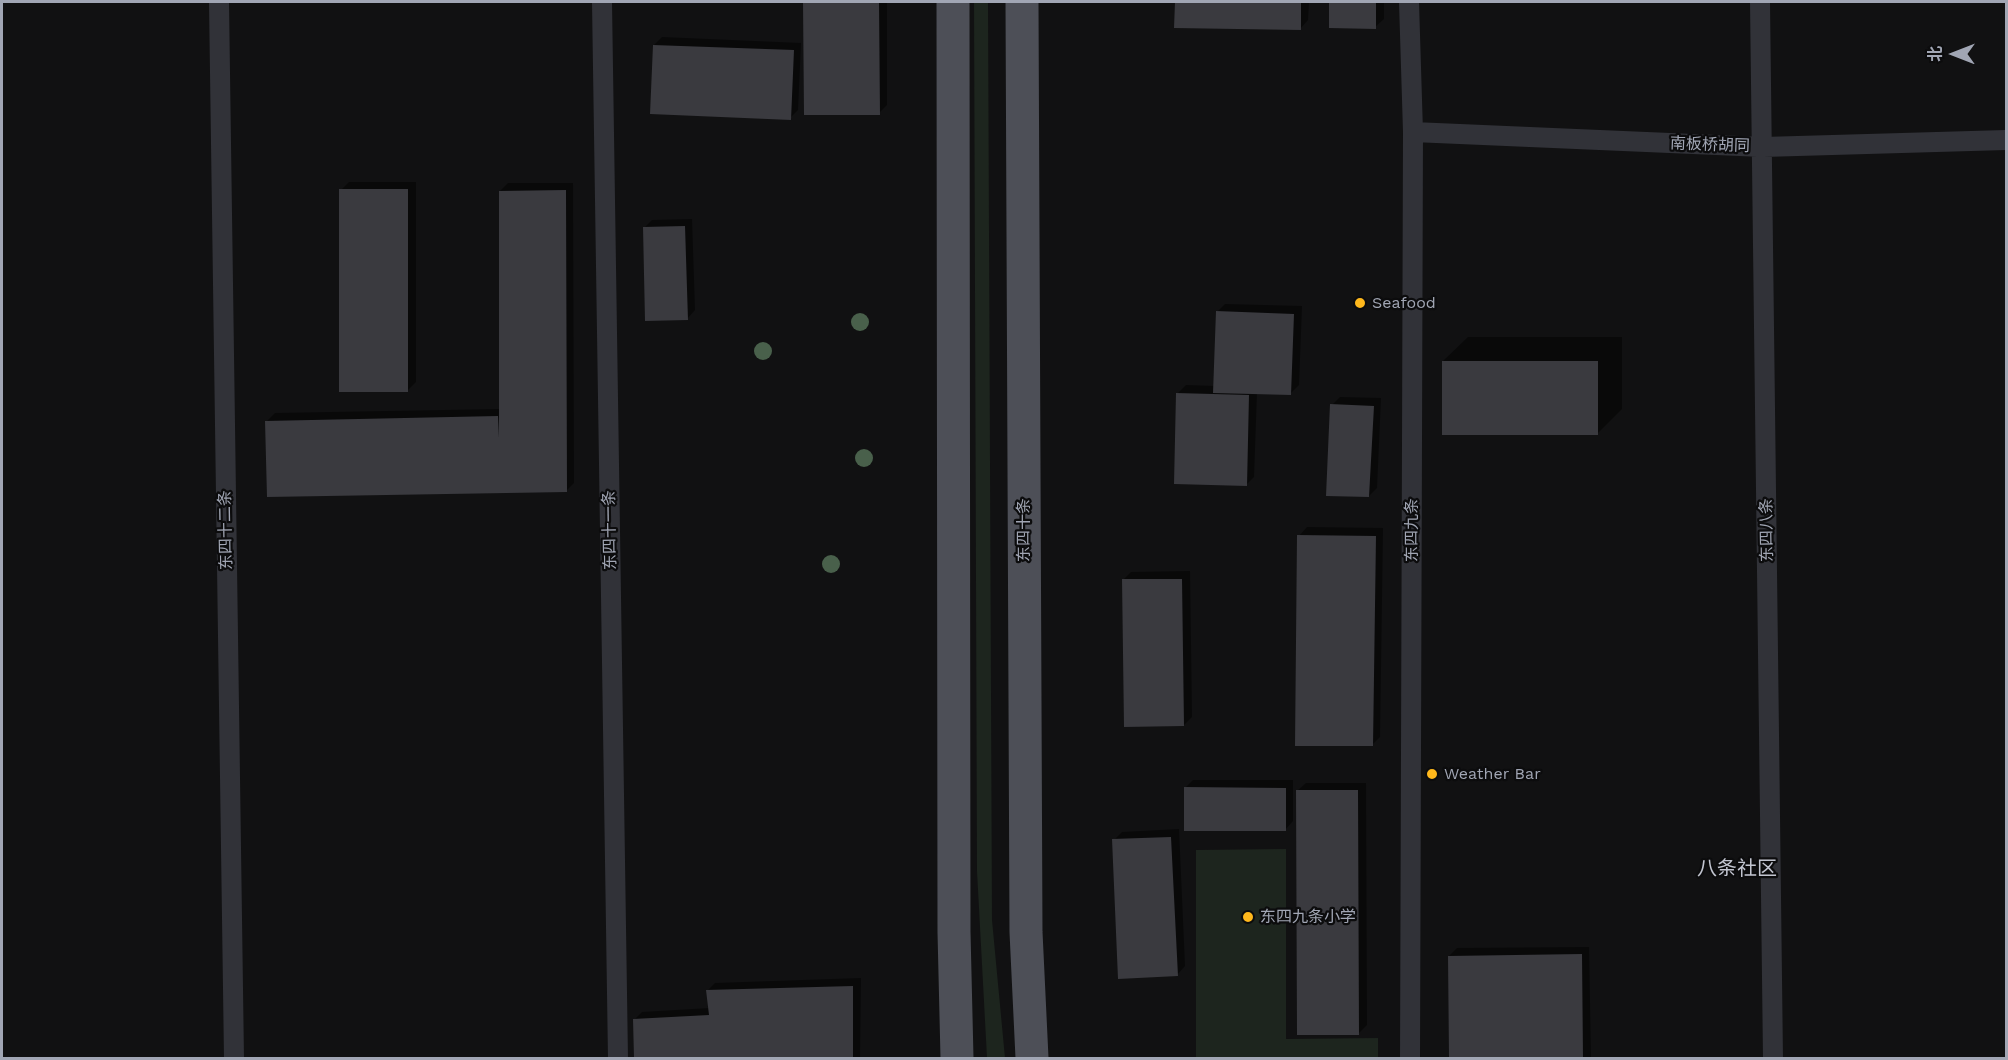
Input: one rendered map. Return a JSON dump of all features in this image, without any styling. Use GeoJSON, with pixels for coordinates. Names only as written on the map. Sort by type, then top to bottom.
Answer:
{"type":"FeatureCollection","features":[{"type":"Feature","properties":{"kind":"main road"},"geometry":{"type":"LineString","coordinates":[[953,2],[954,933],[957,1059]]}},
{"type":"Feature","properties":{"kind":"main road","name":"东四十条"},"geometry":{"type":"LineString","coordinates":[[1022,2],[1026,920],[1032,1059]]}},
{"type":"Feature","properties":{"kind":"lane","name":"东四十二条"},"geometry":{"type":"LineString","coordinates":[[219,2],[234,1059]]}},
{"type":"Feature","properties":{"kind":"lane","name":"东四十一条"},"geometry":{"type":"LineString","coordinates":[[602,2],[618,1059]]}},
{"type":"Feature","properties":{"kind":"lane","name":"东四九条"},"geometry":{"type":"LineString","coordinates":[[1409,2],[1413,132],[1410,1059]]}},
{"type":"Feature","properties":{"kind":"lane","name":"东四八条"},"geometry":{"type":"LineString","coordinates":[[1760,2],[1773,1059]]}},
{"type":"Feature","properties":{"kind":"lane","name":"南板桥胡同"},"geometry":{"type":"LineString","coordinates":[[1413,132],[1763,147],[2007,140]]}},
{"type":"Feature","properties":{"kind":"shaded area"},"geometry":{"type":"Polygon","coordinates":[[[974,2],[988,2],[992,920],[1005,1058],[987,1058],[977,871],[974,2]]]}},
{"type":"Feature","properties":{"kind":"shaded area"},"geometry":{"type":"Polygon","coordinates":[[[1286,849],[1286,1039],[1378,1038],[1378,1058],[1196,1058],[1196,850],[1286,849]]]}},
{"type":"Feature","properties":{"kind":"building"},"geometry":{"type":"Polygon","coordinates":[[[803,2],[879,2],[880,115],[804,115],[803,2]]]}},
{"type":"Feature","properties":{"kind":"building"},"geometry":{"type":"Polygon","coordinates":[[[1175,2],[1301,2],[1301,30],[1174,28],[1175,2]]]}},
{"type":"Feature","properties":{"kind":"building"},"geometry":{"type":"Polygon","coordinates":[[[1329,2],[1376,2],[1376,29],[1329,28],[1329,2]]]}},
{"type":"Feature","properties":{"kind":"building"},"geometry":{"type":"Polygon","coordinates":[[[653,45],[794,50],[791,120],[650,114],[653,45]]]}},
{"type":"Feature","properties":{"kind":"building"},"geometry":{"type":"Polygon","coordinates":[[[339,189],[408,189],[408,392],[339,392],[339,189]]]}},
{"type":"Feature","properties":{"kind":"building"},"geometry":{"type":"Polygon","coordinates":[[[566,190],[567,492],[267,497],[265,421],[498,416],[499,438],[499,191],[566,190]]]}},
{"type":"Feature","properties":{"kind":"building"},"geometry":{"type":"Polygon","coordinates":[[[685,226],[688,320],[645,321],[643,227],[685,226]]]}},
{"type":"Feature","properties":{"kind":"building"},"geometry":{"type":"Polygon","coordinates":[[[1216,311],[1294,314],[1291,395],[1213,393],[1216,311]]]}},
{"type":"Feature","properties":{"kind":"building"},"geometry":{"type":"Polygon","coordinates":[[[1442,361],[1598,361],[1598,435],[1442,435],[1442,361]]]}},
{"type":"Feature","properties":{"kind":"building"},"geometry":{"type":"Polygon","coordinates":[[[1176,393],[1249,395],[1247,486],[1174,484],[1176,393]]]}},
{"type":"Feature","properties":{"kind":"building"},"geometry":{"type":"Polygon","coordinates":[[[1330,404],[1374,406],[1369,497],[1326,496],[1330,404]]]}},
{"type":"Feature","properties":{"kind":"building"},"geometry":{"type":"Polygon","coordinates":[[[1297,535],[1376,536],[1373,746],[1295,746],[1297,535]]]}},
{"type":"Feature","properties":{"kind":"building"},"geometry":{"type":"Polygon","coordinates":[[[1122,579],[1182,579],[1184,726],[1124,727],[1122,579]]]}},
{"type":"Feature","properties":{"kind":"building"},"geometry":{"type":"Polygon","coordinates":[[[1184,787],[1286,788],[1286,831],[1184,831],[1184,787]]]}},
{"type":"Feature","properties":{"kind":"building"},"geometry":{"type":"Polygon","coordinates":[[[1296,790],[1358,790],[1359,1035],[1297,1035],[1296,790]]]}},
{"type":"Feature","properties":{"kind":"building"},"geometry":{"type":"Polygon","coordinates":[[[1171,837],[1178,976],[1118,979],[1112,839],[1171,837]]]}},
{"type":"Feature","properties":{"kind":"building"},"geometry":{"type":"Polygon","coordinates":[[[1582,954],[1583,1058],[1449,1058],[1448,956],[1582,954]]]}},
{"type":"Feature","properties":{"kind":"building"},"geometry":{"type":"Polygon","coordinates":[[[853,986],[853,1058],[634,1058],[633,1019],[709,1015],[706,990],[853,986]]]}},
{"type":"Feature","properties":{"kind":"place","name":"Seafood"},"geometry":{"type":"Point","coordinates":[1360,303]}},
{"type":"Feature","properties":{"kind":"place","name":"Weather Bar"},"geometry":{"type":"Point","coordinates":[1432,774]}},
{"type":"Feature","properties":{"kind":"place","name":"东四九条小学"},"geometry":{"type":"Point","coordinates":[1248,917]}},
{"type":"Feature","properties":{"kind":"district","name":"八条社区"},"geometry":{"type":"Point","coordinates":[1737,869]}}]}
